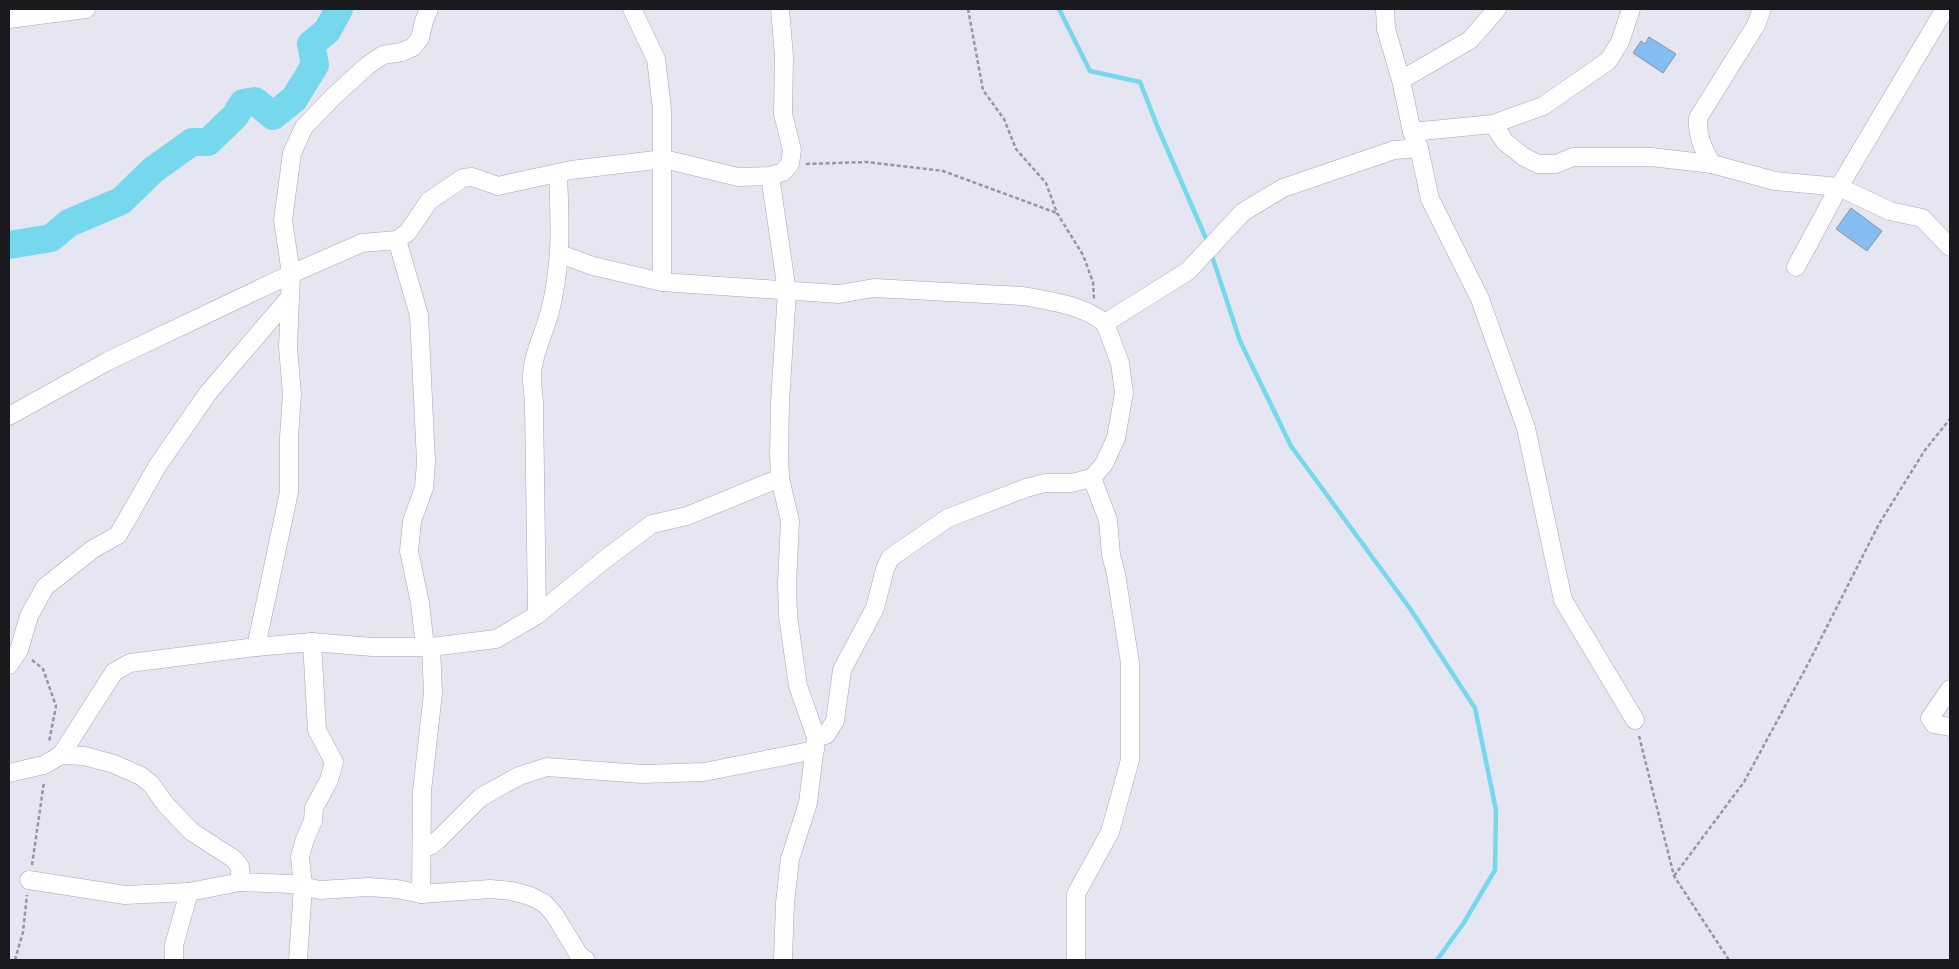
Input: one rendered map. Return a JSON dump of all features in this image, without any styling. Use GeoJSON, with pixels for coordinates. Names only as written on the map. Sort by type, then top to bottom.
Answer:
{"type":"FeatureCollection","features":[{"type":"Feature","properties":{"kind":"street"},"geometry":{"type":"LineString","coordinates":[[9,19],[86,9]]}},
{"type":"Feature","properties":{"kind":"street"},"geometry":{"type":"LineString","coordinates":[[256,646],[290,492],[289,437],[292,394],[288,347],[291,274],[283,220],[292,153],[304,128],[334,96],[368,65],[383,55],[402,52],[413,47],[420,38],[429,9]]}},
{"type":"Feature","properties":{"kind":"street"},"geometry":{"type":"LineString","coordinates":[[632,9],[656,59],[662,109],[664,159],[662,282]]}},
{"type":"Feature","properties":{"kind":"street"},"geometry":{"type":"LineString","coordinates":[[9,416],[108,361],[291,274],[362,243],[396,240],[408,232],[429,201],[463,178],[472,177],[498,186],[558,173],[664,159],[738,177],[770,176],[782,172],[790,164],[792,150],[783,114],[784,56],[780,9]]}},
{"type":"Feature","properties":{"kind":"street"},"geometry":{"type":"LineString","coordinates":[[1385,9],[1386,29],[1401,80],[1412,132],[1419,148],[1430,199],[1480,299],[1526,428],[1563,600],[1634,720]]}},
{"type":"Feature","properties":{"kind":"street"},"geometry":{"type":"LineString","coordinates":[[1401,80],[1470,40],[1497,9]]}},
{"type":"Feature","properties":{"kind":"street"},"geometry":{"type":"LineString","coordinates":[[1412,132],[1493,124],[1543,106],[1608,61],[1620,42],[1631,9]]}},
{"type":"Feature","properties":{"kind":"street"},"geometry":{"type":"LineString","coordinates":[[1712,164],[1702,148],[1697,132],[1698,118],[1756,25],[1762,9]]}},
{"type":"Feature","properties":{"kind":"street"},"geometry":{"type":"LineString","coordinates":[[1796,268],[1839,188],[1945,9]]}},
{"type":"Feature","properties":{"kind":"street"},"geometry":{"type":"LineString","coordinates":[[1493,124],[1505,142],[1524,158],[1538,164],[1556,164],[1573,157],[1651,156],[1712,164],[1775,181],[1839,188],[1890,211],[1922,218],[1948,241]]}},
{"type":"Feature","properties":{"kind":"street"},"geometry":{"type":"LineString","coordinates":[[1098,318],[1188,271],[1243,212],[1283,188],[1394,150],[1419,148]]}},
{"type":"Feature","properties":{"kind":"street"},"geometry":{"type":"LineString","coordinates":[[537,615],[532,377],[533,362],[551,308],[560,254],[558,173]]}},
{"type":"Feature","properties":{"kind":"street"},"geometry":{"type":"LineString","coordinates":[[770,176],[788,291],[780,402],[780,478],[790,521],[787,583],[788,616],[798,686],[816,743],[808,803],[790,859],[785,903],[783,960]]}},
{"type":"Feature","properties":{"kind":"street"},"geometry":{"type":"LineString","coordinates":[[396,240],[419,315],[426,462],[424,488],[412,521],[409,551],[428,647],[432,693],[423,783],[421,894]]}},
{"type":"Feature","properties":{"kind":"street"},"geometry":{"type":"LineString","coordinates":[[423,847],[430,846],[438,840],[481,796],[519,776],[547,767],[642,774],[704,772],[816,743],[826,735],[835,721],[842,670],[875,608],[885,569],[895,553],[948,518],[1026,488],[1045,483],[1070,483],[1092,478],[1104,464],[1116,438],[1124,393],[1120,364],[1098,318],[1048,300],[984,293],[874,288],[839,294],[662,282],[592,266],[560,254]]}},
{"type":"Feature","properties":{"kind":"street"},"geometry":{"type":"LineString","coordinates":[[14,657],[29,616],[45,587],[93,548],[118,535],[158,465],[208,393],[290,297]]}},
{"type":"Feature","properties":{"kind":"street"},"geometry":{"type":"LineString","coordinates":[[9,773],[44,766],[61,755],[114,672],[130,663],[256,646],[312,642],[372,647],[428,647],[496,640],[537,615],[604,560],[652,524],[687,516],[780,478]]}},
{"type":"Feature","properties":{"kind":"street"},"geometry":{"type":"LineString","coordinates":[[1076,960],[1076,894],[1110,832],[1130,760],[1130,663],[1116,574],[1111,555],[1108,520],[1092,478]]}},
{"type":"Feature","properties":{"kind":"street"},"geometry":{"type":"LineString","coordinates":[[298,960],[303,886],[300,857],[305,838],[313,821],[314,808],[329,780],[334,762],[317,730],[312,642]]}},
{"type":"Feature","properties":{"kind":"street"},"geometry":{"type":"LineString","coordinates":[[1950,689],[1930,718],[1934,724],[1950,727]]}},
{"type":"Feature","properties":{"kind":"street"},"geometry":{"type":"LineString","coordinates":[[61,755],[84,756],[114,764],[141,776],[151,784],[166,805],[192,832],[234,859],[240,867],[240,882]]}},
{"type":"Feature","properties":{"kind":"street"},"geometry":{"type":"LineString","coordinates":[[29,880],[125,894],[189,892],[240,882],[303,886],[320,890],[378,888],[421,894],[490,889],[530,896],[544,903],[554,914],[579,955],[586,960]]}},
{"type":"Feature","properties":{"kind":"street"},"geometry":{"type":"LineString","coordinates":[[174,960],[174,945],[189,892]]}},
{"type":"Feature","properties":{"kind":"path"},"geometry":{"type":"LineString","coordinates":[[968,9],[982,90],[1004,119],[1016,149],[1046,183],[1057,213],[1083,255],[1093,282],[1098,318]]}},
{"type":"Feature","properties":{"kind":"path"},"geometry":{"type":"LineString","coordinates":[[790,164],[866,162],[943,171],[1057,213]]}},
{"type":"Feature","properties":{"kind":"path"},"geometry":{"type":"LineString","coordinates":[[1674,876],[1744,782],[1808,664],[1879,524],[1925,450],[1950,419]]}},
{"type":"Feature","properties":{"kind":"path"},"geometry":{"type":"LineString","coordinates":[[14,657],[43,669],[56,706],[44,766],[44,790],[29,880],[23,932],[15,960]]}},
{"type":"Feature","properties":{"kind":"path"},"geometry":{"type":"LineString","coordinates":[[1634,720],[1674,876],[1729,960]]}},
{"type":"Feature","properties":{"kind":"building"},"geometry":{"type":"Polygon","coordinates":[[[1649,37],[1676,54],[1663,73],[1633,53],[1641,41],[1645,44],[1649,37]]]}},
{"type":"Feature","properties":{"kind":"building"},"geometry":{"type":"Polygon","coordinates":[[[1851,208],[1882,231],[1867,251],[1836,229],[1851,208]]]}},
{"type":"Feature","properties":{"kind":"waterway"},"geometry":{"type":"LineString","coordinates":[[9,245],[51,238],[69,223],[121,201],[153,170],[192,142],[208,142],[235,116],[243,103],[255,101],[273,116],[294,99],[315,65],[311,44],[327,31],[339,9]]}},
{"type":"Feature","properties":{"kind":"waterway"},"geometry":{"type":"LineString","coordinates":[[1059,9],[1090,71],[1140,82],[1208,243]]}},
{"type":"Feature","properties":{"kind":"waterway"},"geometry":{"type":"LineString","coordinates":[[1211,253],[1240,341],[1291,446],[1411,610],[1475,708],[1496,810],[1495,870],[1463,924],[1437,960]]}}]}
